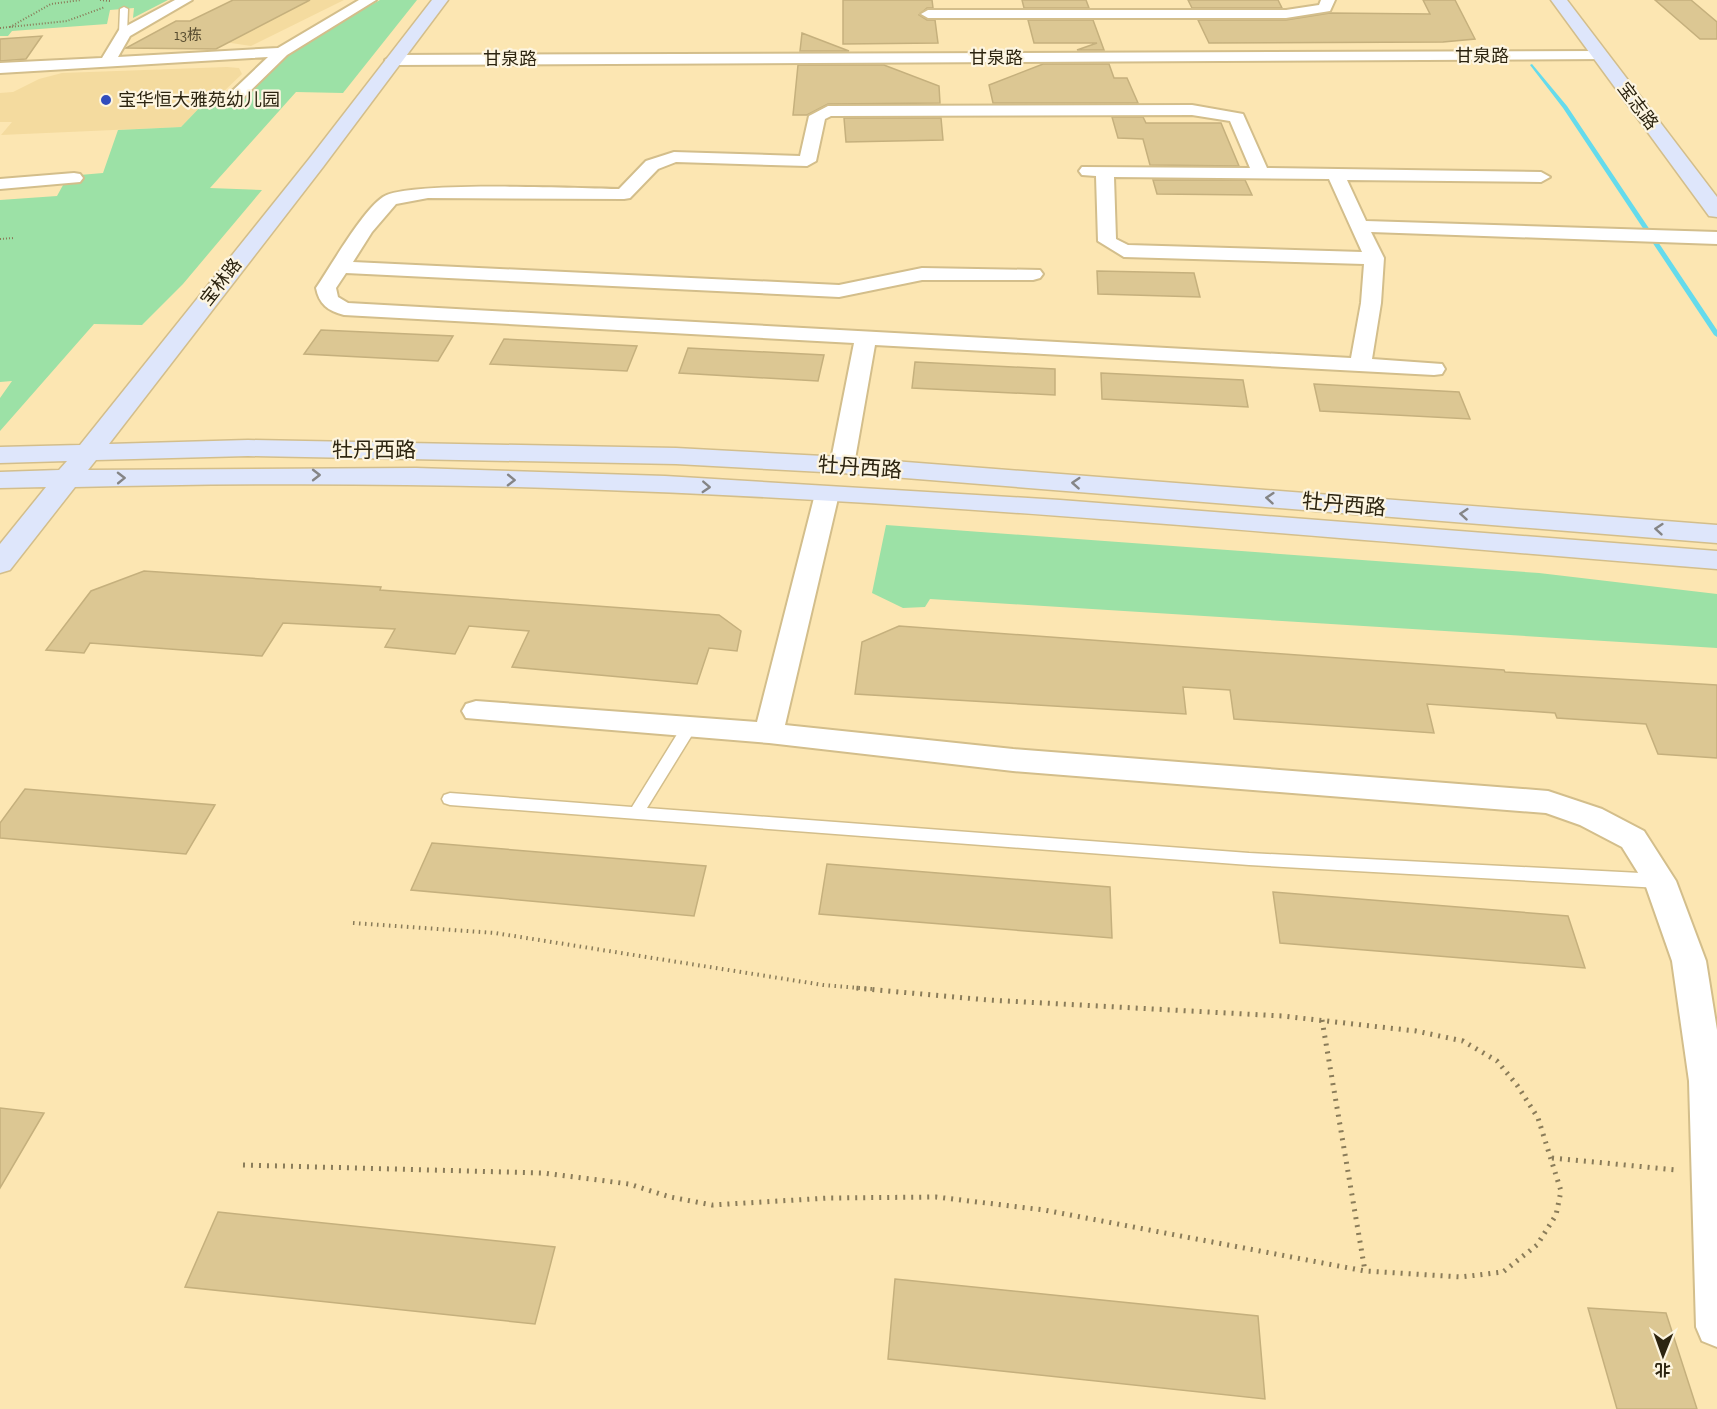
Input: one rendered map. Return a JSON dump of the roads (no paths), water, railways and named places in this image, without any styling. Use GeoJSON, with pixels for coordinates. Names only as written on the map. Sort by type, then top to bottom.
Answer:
{"type":"FeatureCollection","features":[{"type":"Feature","properties":{"kind":"street"},"geometry":{"type":"LineString","coordinates":[[108,61],[123,33],[184,0]]}},
{"type":"Feature","properties":{"kind":"street"},"geometry":{"type":"LineString","coordinates":[[233,99],[282,52],[305,36],[369,0]]}},
{"type":"Feature","properties":{"kind":"street","name":"宝林路"},"geometry":{"type":"LineString","coordinates":[[0,564],[69,479],[267,222],[316,163],[440,0]]}},
{"type":"Feature","properties":{"kind":"street"},"geometry":{"type":"LineString","coordinates":[[981,0],[985,7],[1000,14]]}},
{"type":"Feature","properties":{"kind":"street"},"geometry":{"type":"LineString","coordinates":[[928,14],[1000,14],[1145,20],[1286,14],[1325,8],[1328,0]]}},
{"type":"Feature","properties":{"kind":"street","name":"宝志路"},"geometry":{"type":"LineString","coordinates":[[1559,0],[1717,211]]}},
{"type":"Feature","properties":{"kind":"street","name":"甘泉路"},"geometry":{"type":"LineString","coordinates":[[393,60],[1159,51],[1600,56]]}},
{"type":"Feature","properties":{"kind":"street"},"geometry":{"type":"LineString","coordinates":[[0,68],[282,52]]}},
{"type":"Feature","properties":{"kind":"street"},"geometry":{"type":"LineString","coordinates":[[1260,172],[1237,117],[1219,113],[1191,110],[828,111],[817,116],[807,161],[674,157],[652,165],[624,194],[428,193],[390,200],[365,229],[326,288],[328,300],[344,309],[1434,369]]}},
{"type":"Feature","properties":{"kind":"street"},"geometry":{"type":"LineString","coordinates":[[1374,258],[1124,251],[1107,241],[1097,171],[1541,177]]}},
{"type":"Feature","properties":{"kind":"street"},"geometry":{"type":"LineString","coordinates":[[1335,173],[1374,258],[1371,303],[1360,365]]}},
{"type":"Feature","properties":{"kind":"street"},"geometry":{"type":"LineString","coordinates":[[0,184],[74,178]]}},
{"type":"Feature","properties":{"kind":"street"},"geometry":{"type":"LineString","coordinates":[[1361,226],[1708,238]]}},
{"type":"Feature","properties":{"kind":"street"},"geometry":{"type":"LineString","coordinates":[[339,267],[839,291],[922,274],[1033,274]]}},
{"type":"Feature","properties":{"kind":"street"},"geometry":{"type":"LineString","coordinates":[[769,333],[780,288]]}},
{"type":"Feature","properties":{"kind":"street"},"geometry":{"type":"LineString","coordinates":[[842,465],[866,338]]}},
{"type":"Feature","properties":{"kind":"street","name":"牡丹西路"},"geometry":{"type":"LineString","coordinates":[[0,456],[248,448],[676,456],[842,465],[1717,534]]}},
{"type":"Feature","properties":{"kind":"street","name":"牡丹西路"},"geometry":{"type":"LineString","coordinates":[[0,480],[315,475],[661,484],[966,502],[1717,560]]}},
{"type":"Feature","properties":{"kind":"street"},"geometry":{"type":"LineString","coordinates":[[769,733],[827,494]]}},
{"type":"Feature","properties":{"kind":"street"},"geometry":{"type":"LineString","coordinates":[[476,711],[769,733],[1013,760],[1548,802],[1591,817],[1633,839],[1660,881],[1689,962],[1707,1081],[1713,1173],[1717,1327]]}},
{"type":"Feature","properties":{"kind":"lane"},"geometry":{"type":"LineString","coordinates":[[123,33],[124,9]]}},
{"type":"Feature","properties":{"kind":"lane"},"geometry":{"type":"LineString","coordinates":[[636,813],[688,727]]}},
{"type":"Feature","properties":{"kind":"lane"},"geometry":{"type":"LineString","coordinates":[[450,799],[1249,859],[1660,881]]}},
{"type":"Feature","properties":{"kind":"waterway"},"geometry":{"type":"LineString","coordinates":[[1532,65],[1565,107],[1717,335]]}},
{"type":"Feature","properties":{"kind":"place","name":"宝华恒大雅苑幼儿园"},"geometry":{"type":"Point","coordinates":[106,100]}}]}
